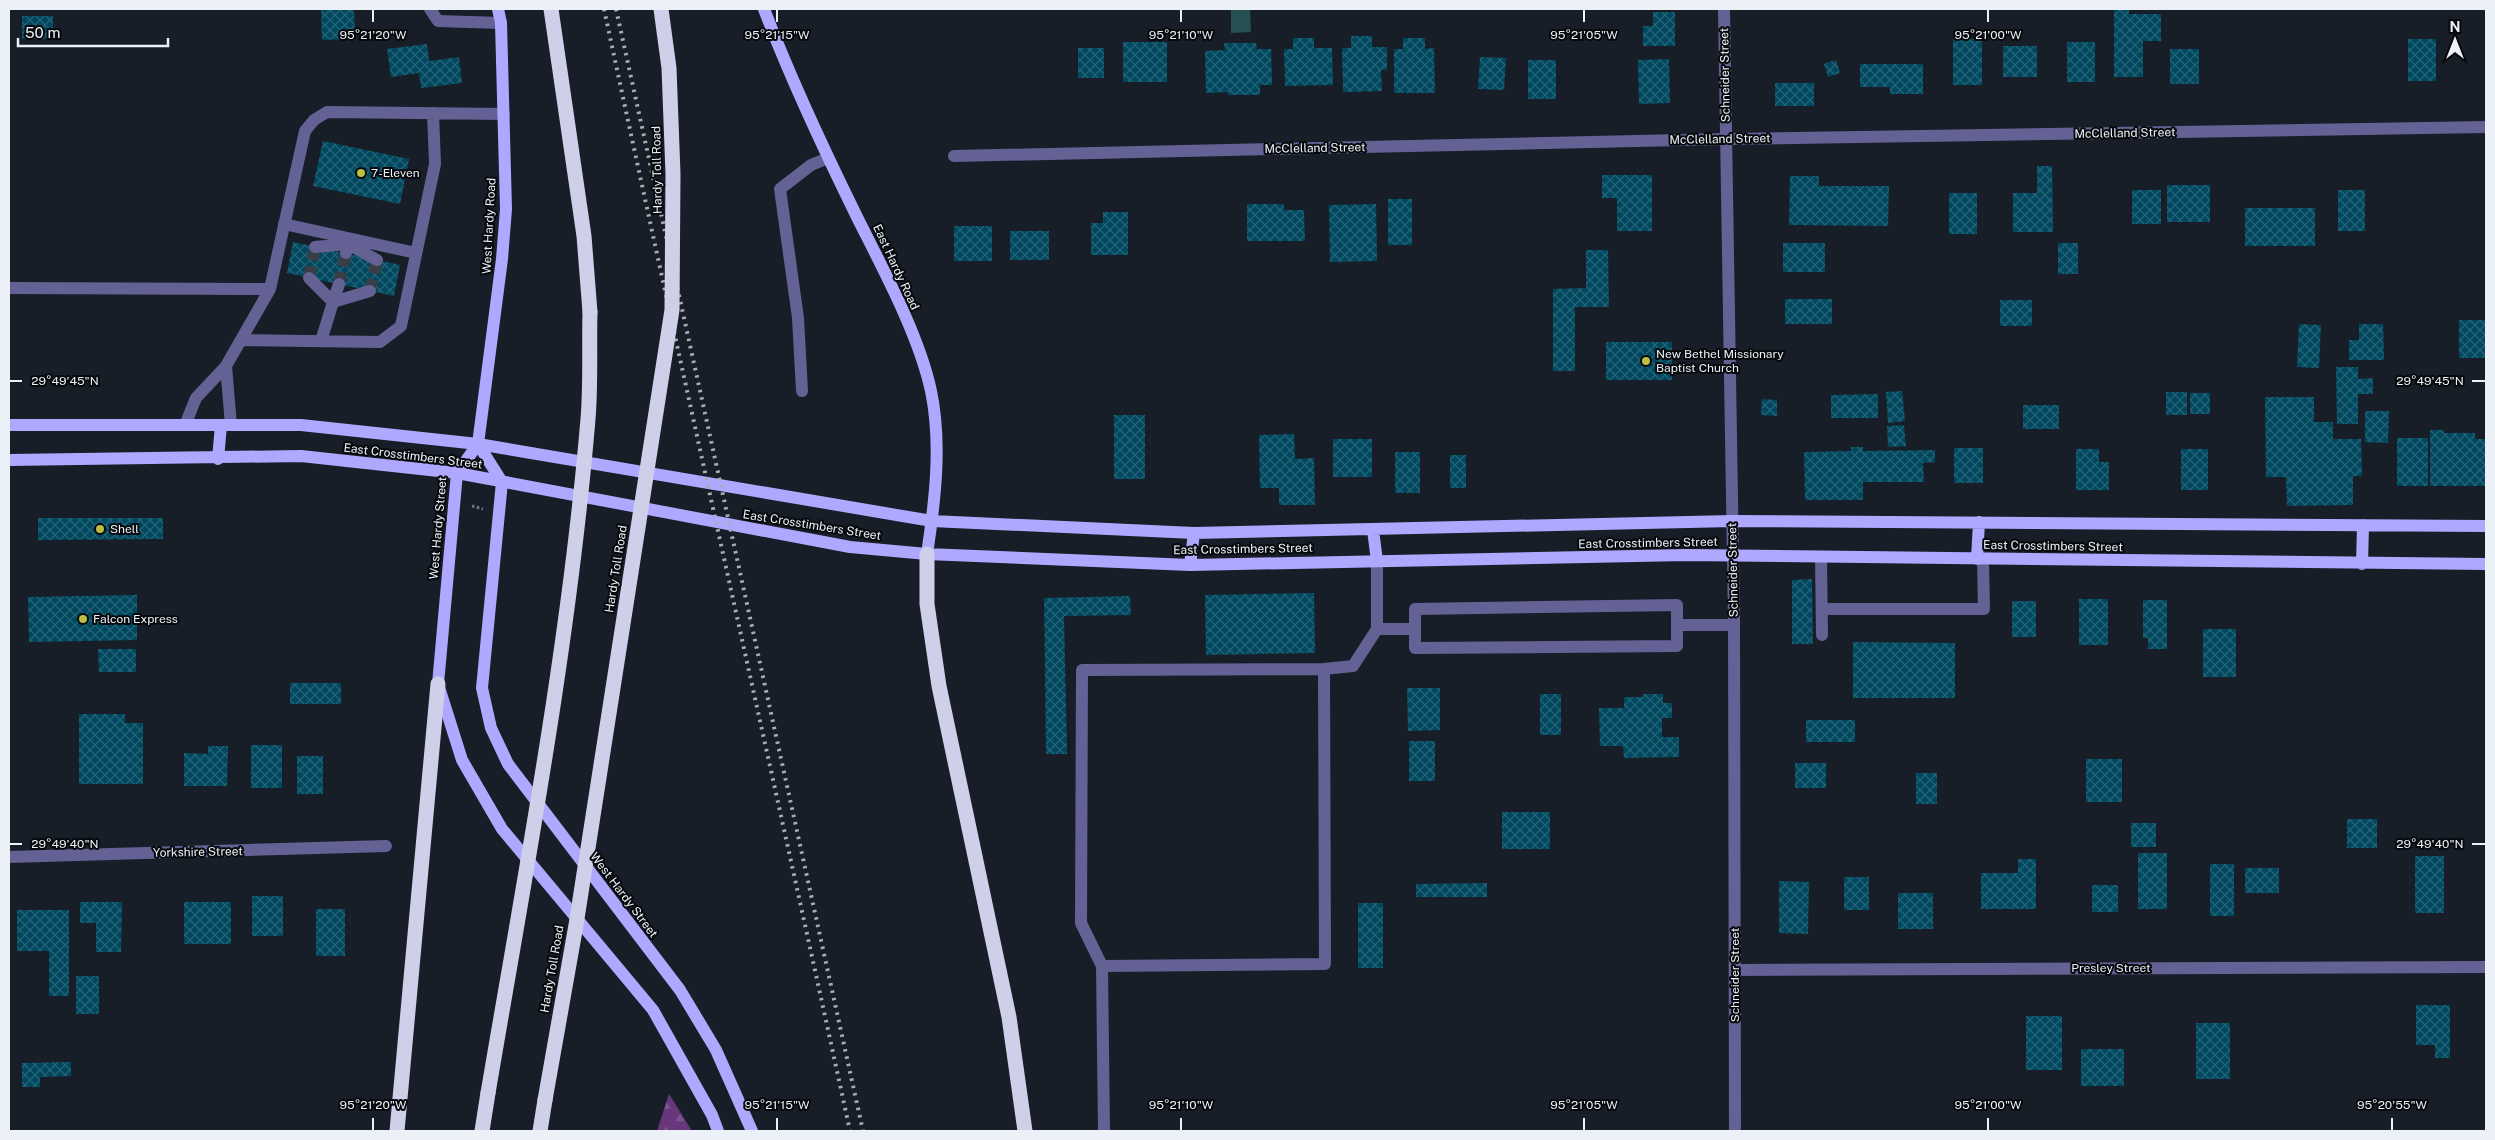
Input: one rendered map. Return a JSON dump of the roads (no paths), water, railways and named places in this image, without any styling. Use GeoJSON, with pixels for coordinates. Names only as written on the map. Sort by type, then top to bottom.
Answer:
{"type":"FeatureCollection","features":[{"type":"Feature","properties":{"kind":"highway"},"geometry":{"type":"LineString","coordinates":[[482,1131],[545,756],[571,572],[588,417],[590,312],[584,236],[551,9]]}},
{"type":"Feature","properties":{"kind":"highway","name":"Hardy Toll Road"},"geometry":{"type":"LineString","coordinates":[[540,1131],[576,925],[672,310],[672,155],[669,68],[661,9]]}},
{"type":"Feature","properties":{"kind":"highway"},"geometry":{"type":"LineString","coordinates":[[928,554],[928,604],[938,686],[1009,1017],[1025,1130]]}},
{"type":"Feature","properties":{"kind":"highway"},"geometry":{"type":"LineString","coordinates":[[397,1131],[438,684]]}},
{"type":"Feature","properties":{"kind":"main road","name":"West Hardy Road"},"geometry":{"type":"LineString","coordinates":[[478,444],[495,322],[506,209],[501,23],[498,9]]}},
{"type":"Feature","properties":{"kind":"main road","name":"East Hardy Road"},"geometry":{"type":"LineString","coordinates":[[764,9],[786,68],[885,273],[912,334],[931,391],[937,444],[928,554]]}},
{"type":"Feature","properties":{"kind":"main road","name":"East Crosstimbers Street"},"geometry":{"type":"LineString","coordinates":[[9,425],[301,425],[478,444],[932,521],[1194,533],[1732,521],[2486,526]]}},
{"type":"Feature","properties":{"kind":"main road"},"geometry":{"type":"LineString","coordinates":[[218,459],[226,425]]}},
{"type":"Feature","properties":{"kind":"main road","name":"West Hardy Street"},"geometry":{"type":"LineString","coordinates":[[478,444],[457,473],[438,684],[462,760],[502,829],[653,1010],[712,1115],[718,1131]]}},
{"type":"Feature","properties":{"kind":"main road"},"geometry":{"type":"LineString","coordinates":[[478,444],[502,482]]}},
{"type":"Feature","properties":{"kind":"main road","name":"East Crosstimbers Street"},"geometry":{"type":"LineString","coordinates":[[9,460],[218,459],[301,456],[457,473],[850,547],[928,554],[1190,565],[1733,556],[2486,564]]}},
{"type":"Feature","properties":{"kind":"main road","name":"West Hardy Street"},"geometry":{"type":"LineString","coordinates":[[502,482],[482,688],[491,728],[508,764],[680,990],[716,1050],[752,1131]]}},
{"type":"Feature","properties":{"kind":"main road"},"geometry":{"type":"LineString","coordinates":[[1979,522],[1980,559]]}},
{"type":"Feature","properties":{"kind":"main road"},"geometry":{"type":"LineString","coordinates":[[2362,564],[2363,525]]}},
{"type":"Feature","properties":{"kind":"main road"},"geometry":{"type":"LineString","coordinates":[[1373,530],[1377,561]]}},
{"type":"Feature","properties":{"kind":"main road"},"geometry":{"type":"LineString","coordinates":[[1190,565],[1194,533]]}},
{"type":"Feature","properties":{"kind":"street"},"geometry":{"type":"LineString","coordinates":[[430,9],[438,21],[501,23]]}},
{"type":"Feature","properties":{"kind":"street","name":"Schneider Street"},"geometry":{"type":"LineString","coordinates":[[1724,9],[1734,625],[1735,1131]]}},
{"type":"Feature","properties":{"kind":"street"},"geometry":{"type":"LineString","coordinates":[[185,425],[196,398],[226,366],[270,289],[305,131],[314,120],[327,112],[504,114]]}},
{"type":"Feature","properties":{"kind":"street"},"geometry":{"type":"LineString","coordinates":[[241,340],[380,342],[401,326],[435,164],[433,113]]}},
{"type":"Feature","properties":{"kind":"street","name":"McClelland Street"},"geometry":{"type":"LineString","coordinates":[[954,156],[1726,139],[2486,128]]}},
{"type":"Feature","properties":{"kind":"street"},"geometry":{"type":"LineString","coordinates":[[802,391],[798,318],[780,189],[811,165],[828,158]]}},
{"type":"Feature","properties":{"kind":"street"},"geometry":{"type":"LineString","coordinates":[[284,224],[348,245],[377,260]]}},
{"type":"Feature","properties":{"kind":"street"},"geometry":{"type":"LineString","coordinates":[[315,247],[348,245],[416,253]]}},
{"type":"Feature","properties":{"kind":"street"},"geometry":{"type":"LineString","coordinates":[[309,278],[333,302]]}},
{"type":"Feature","properties":{"kind":"street"},"geometry":{"type":"LineString","coordinates":[[321,341],[339,284]]}},
{"type":"Feature","properties":{"kind":"street"},"geometry":{"type":"LineString","coordinates":[[9,288],[270,289]]}},
{"type":"Feature","properties":{"kind":"street"},"geometry":{"type":"LineString","coordinates":[[333,302],[370,291]]}},
{"type":"Feature","properties":{"kind":"street"},"geometry":{"type":"LineString","coordinates":[[226,366],[226,425]]}},
{"type":"Feature","properties":{"kind":"street"},"geometry":{"type":"LineString","coordinates":[[1822,557],[1822,635]]}},
{"type":"Feature","properties":{"kind":"street"},"geometry":{"type":"LineString","coordinates":[[1822,609],[1984,609],[1980,559]]}},
{"type":"Feature","properties":{"kind":"street"},"geometry":{"type":"LineString","coordinates":[[1104,1131],[1102,966],[1081,923],[1082,670],[1324,669],[1353,666],[1377,629],[1377,561]]}},
{"type":"Feature","properties":{"kind":"street"},"geometry":{"type":"LineString","coordinates":[[1677,605],[1677,646],[1415,648],[1415,629],[1415,609],[1677,605]]}},
{"type":"Feature","properties":{"kind":"street"},"geometry":{"type":"LineString","coordinates":[[1677,625],[1734,625]]}},
{"type":"Feature","properties":{"kind":"street"},"geometry":{"type":"LineString","coordinates":[[1377,629],[1415,629]]}},
{"type":"Feature","properties":{"kind":"street"},"geometry":{"type":"LineString","coordinates":[[1102,966],[1325,964],[1324,669]]}},
{"type":"Feature","properties":{"kind":"street","name":"Yorkshire Street"},"geometry":{"type":"LineString","coordinates":[[9,856],[386,846]]}},
{"type":"Feature","properties":{"kind":"street","name":"Presley Street"},"geometry":{"type":"LineString","coordinates":[[1735,970],[2486,967]]}},
{"type":"Feature","properties":{"kind":"tunnel"},"geometry":{"type":"LineString","coordinates":[[309,278],[315,247]]}},
{"type":"Feature","properties":{"kind":"tunnel"},"geometry":{"type":"LineString","coordinates":[[339,284],[346,253]]}},
{"type":"Feature","properties":{"kind":"tunnel"},"geometry":{"type":"LineString","coordinates":[[370,291],[377,260]]}},
{"type":"Feature","properties":{"kind":"railway"},"geometry":{"type":"LineString","coordinates":[[604,9],[850,1131]]}},
{"type":"Feature","properties":{"kind":"railway"},"geometry":{"type":"LineString","coordinates":[[616,9],[863,1131]]}},
{"type":"Feature","properties":{"kind":"place","name":"7-Eleven"},"geometry":{"type":"Point","coordinates":[361,173]}},
{"type":"Feature","properties":{"kind":"place","name":"New Bethel Missionary Baptist Church"},"geometry":{"type":"Point","coordinates":[1646,361]}},
{"type":"Feature","properties":{"kind":"place","name":"Shell"},"geometry":{"type":"Point","coordinates":[100,529]}},
{"type":"Feature","properties":{"kind":"place","name":"Falcon Express"},"geometry":{"type":"Point","coordinates":[83,619]}}]}
